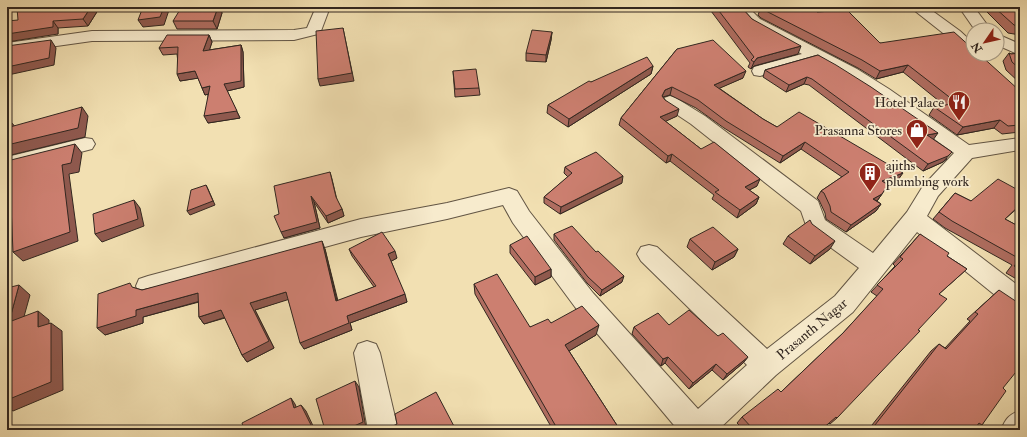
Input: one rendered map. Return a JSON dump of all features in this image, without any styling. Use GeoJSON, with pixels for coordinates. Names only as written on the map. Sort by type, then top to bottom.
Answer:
{"type":"FeatureCollection","features":[{"type":"Feature","properties":{"kind":"street"},"geometry":{"type":"LineString","coordinates":[[7,48],[92,36],[298,35],[313,31],[323,7]]}},
{"type":"Feature","properties":{"kind":"street"},"geometry":{"type":"LineString","coordinates":[[917,7],[954,34],[965,44]]}},
{"type":"Feature","properties":{"kind":"street"},"geometry":{"type":"LineString","coordinates":[[966,7],[977,22]]}},
{"type":"Feature","properties":{"kind":"street"},"geometry":{"type":"LineString","coordinates":[[747,9],[754,22],[816,56],[851,73],[883,93],[966,152],[1020,144]]}},
{"type":"Feature","properties":{"kind":"street"},"geometry":{"type":"LineString","coordinates":[[1005,43],[1020,50]]}},
{"type":"Feature","properties":{"kind":"street"},"geometry":{"type":"LineString","coordinates":[[760,71],[816,56]]}},
{"type":"Feature","properties":{"kind":"street"},"geometry":{"type":"LineString","coordinates":[[670,102],[698,120],[810,207],[816,225],[875,267]]}},
{"type":"Feature","properties":{"kind":"street"},"geometry":{"type":"LineString","coordinates":[[7,164],[85,144]]}},
{"type":"Feature","properties":{"kind":"street","name":"Prasanth Nagar"},"geometry":{"type":"LineString","coordinates":[[697,430],[766,366],[844,304],[915,218],[930,191],[966,152]]}},
{"type":"Feature","properties":{"kind":"street"},"geometry":{"type":"LineString","coordinates":[[148,286],[362,228],[447,211],[509,196],[521,216],[584,300],[697,430]]}},
{"type":"Feature","properties":{"kind":"street"},"geometry":{"type":"LineString","coordinates":[[915,218],[1020,301]]}},
{"type":"Feature","properties":{"kind":"street"},"geometry":{"type":"LineString","coordinates":[[649,254],[766,366]]}},
{"type":"Feature","properties":{"kind":"street"},"geometry":{"type":"LineString","coordinates":[[367,353],[383,430]]}},
{"type":"Feature","properties":{"kind":"street"},"geometry":{"type":"LineString","coordinates":[[1016,430],[1020,425]]}},
{"type":"Feature","properties":{"kind":"building"},"geometry":{"type":"Polygon","coordinates":[[[91,7],[83,19],[53,21],[53,27],[7,34],[7,21],[18,20],[17,8],[91,7]]]}},
{"type":"Feature","properties":{"kind":"building"},"geometry":{"type":"Polygon","coordinates":[[[143,7],[164,7],[160,17],[138,20],[143,7]]]}},
{"type":"Feature","properties":{"kind":"building"},"geometry":{"type":"Polygon","coordinates":[[[218,7],[213,21],[173,21],[181,8],[218,7]]]}},
{"type":"Feature","properties":{"kind":"building"},"geometry":{"type":"Polygon","coordinates":[[[716,7],[741,7],[752,19],[801,46],[757,58],[754,62],[751,60],[754,57],[716,7]]]}},
{"type":"Feature","properties":{"kind":"building"},"geometry":{"type":"Polygon","coordinates":[[[761,7],[812,7],[817,12],[847,10],[880,43],[954,32],[965,42],[965,62],[988,62],[1020,91],[1020,125],[1008,126],[1000,120],[963,127],[934,107],[957,103],[908,65],[880,71],[862,60],[764,10],[761,7]]]}},
{"type":"Feature","properties":{"kind":"building"},"geometry":{"type":"Polygon","coordinates":[[[994,7],[1020,7],[1020,27],[1014,25],[994,7]]]}},
{"type":"Feature","properties":{"kind":"building"},"geometry":{"type":"Polygon","coordinates":[[[343,28],[352,73],[318,79],[316,31],[343,28]]]}},
{"type":"Feature","properties":{"kind":"building"},"geometry":{"type":"Polygon","coordinates":[[[532,30],[552,32],[546,55],[526,53],[532,30]]]}},
{"type":"Feature","properties":{"kind":"building"},"geometry":{"type":"Polygon","coordinates":[[[167,35],[209,35],[203,51],[241,45],[241,81],[224,84],[237,111],[204,116],[210,86],[202,88],[195,71],[177,74],[178,47],[159,48],[167,35]]]}},
{"type":"Feature","properties":{"kind":"building"},"geometry":{"type":"Polygon","coordinates":[[[51,40],[49,58],[7,67],[7,46],[51,40]]]}},
{"type":"Feature","properties":{"kind":"building"},"geometry":{"type":"Polygon","coordinates":[[[713,40],[746,71],[714,85],[777,127],[799,112],[903,173],[882,181],[888,185],[882,194],[873,199],[881,204],[851,225],[831,212],[824,193],[821,191],[849,172],[805,142],[783,156],[726,121],[698,100],[672,87],[665,90],[662,96],[665,100],[679,109],[660,117],[701,149],[714,142],[760,179],[745,187],[759,197],[740,210],[715,192],[719,190],[672,154],[668,156],[621,118],[677,49],[713,40]]]}},
{"type":"Feature","properties":{"kind":"building"},"geometry":{"type":"Polygon","coordinates":[[[1009,53],[1020,53],[1020,69],[1012,62],[1009,53]]]}},
{"type":"Feature","properties":{"kind":"building"},"geometry":{"type":"Polygon","coordinates":[[[818,55],[871,87],[938,133],[927,135],[952,152],[948,156],[928,164],[812,79],[807,77],[789,85],[765,70],[818,55]]]}},
{"type":"Feature","properties":{"kind":"building"},"geometry":{"type":"Polygon","coordinates":[[[647,57],[653,66],[569,119],[548,105],[589,81],[591,82],[647,57]]]}},
{"type":"Feature","properties":{"kind":"building"},"geometry":{"type":"Polygon","coordinates":[[[476,69],[479,88],[455,89],[453,71],[476,69]]]}},
{"type":"Feature","properties":{"kind":"building"},"geometry":{"type":"Polygon","coordinates":[[[82,107],[78,128],[7,145],[7,123],[11,122],[10,127],[82,107]]]}},
{"type":"Feature","properties":{"kind":"building"},"geometry":{"type":"Polygon","coordinates":[[[75,144],[71,163],[62,165],[70,232],[13,252],[10,182],[7,184],[7,161],[75,144]]]}},
{"type":"Feature","properties":{"kind":"building"},"geometry":{"type":"Polygon","coordinates":[[[596,152],[623,176],[561,207],[544,197],[572,173],[565,167],[596,152]]]}},
{"type":"Feature","properties":{"kind":"building"},"geometry":{"type":"Polygon","coordinates":[[[330,172],[336,197],[342,209],[326,216],[311,196],[317,222],[281,232],[274,216],[279,214],[274,186],[330,172]]]}},
{"type":"Feature","properties":{"kind":"building"},"geometry":{"type":"Polygon","coordinates":[[[998,179],[1020,191],[1020,205],[1005,219],[1020,227],[1020,259],[952,221],[939,212],[955,193],[971,201],[998,179]]]}},
{"type":"Feature","properties":{"kind":"building"},"geometry":{"type":"Polygon","coordinates":[[[206,185],[213,201],[187,211],[191,190],[206,185]]]}},
{"type":"Feature","properties":{"kind":"building"},"geometry":{"type":"Polygon","coordinates":[[[134,200],[138,219],[95,234],[93,214],[134,200]]]}},
{"type":"Feature","properties":{"kind":"building"},"geometry":{"type":"Polygon","coordinates":[[[810,220],[812,224],[835,241],[815,256],[788,236],[810,220]]]}},
{"type":"Feature","properties":{"kind":"building"},"geometry":{"type":"Polygon","coordinates":[[[572,226],[596,252],[598,251],[624,276],[602,290],[588,277],[554,234],[572,226]]]}},
{"type":"Feature","properties":{"kind":"building"},"geometry":{"type":"Polygon","coordinates":[[[713,227],[738,249],[715,262],[690,239],[713,227]]]}},
{"type":"Feature","properties":{"kind":"building"},"geometry":{"type":"Polygon","coordinates":[[[382,232],[395,251],[388,254],[405,294],[347,316],[349,323],[300,343],[286,292],[250,303],[269,341],[242,355],[221,310],[199,317],[198,293],[136,310],[136,316],[97,328],[98,294],[130,283],[132,287],[142,290],[322,241],[336,301],[376,286],[349,249],[382,232]]]}},
{"type":"Feature","properties":{"kind":"building"},"geometry":{"type":"Polygon","coordinates":[[[920,234],[949,253],[947,256],[967,269],[939,294],[947,299],[918,330],[920,331],[837,418],[836,417],[821,430],[750,430],[752,428],[742,417],[778,389],[781,392],[843,333],[883,289],[877,285],[903,259],[900,257],[920,234]]]}},
{"type":"Feature","properties":{"kind":"building"},"geometry":{"type":"Polygon","coordinates":[[[527,236],[551,269],[535,277],[510,245],[527,236]]]}},
{"type":"Feature","properties":{"kind":"building"},"geometry":{"type":"Polygon","coordinates":[[[1020,259],[1020,270],[1014,266],[1020,259]]]}},
{"type":"Feature","properties":{"kind":"building"},"geometry":{"type":"Polygon","coordinates":[[[497,274],[530,327],[548,319],[551,323],[582,306],[599,325],[565,345],[620,430],[558,430],[474,284],[497,274]]]}},
{"type":"Feature","properties":{"kind":"building"},"geometry":{"type":"Polygon","coordinates":[[[19,285],[9,322],[38,311],[38,327],[51,323],[51,382],[7,400],[7,288],[19,285]]]}},
{"type":"Feature","properties":{"kind":"building"},"geometry":{"type":"Polygon","coordinates":[[[999,290],[1020,304],[1020,367],[1003,388],[1006,391],[982,425],[979,423],[974,430],[871,430],[939,344],[946,349],[978,314],[975,312],[999,290]]]}},
{"type":"Feature","properties":{"kind":"building"},"geometry":{"type":"Polygon","coordinates":[[[689,310],[718,336],[723,333],[748,357],[727,374],[716,364],[693,383],[668,357],[663,359],[634,327],[658,313],[669,325],[689,310]]]}},
{"type":"Feature","properties":{"kind":"building"},"geometry":{"type":"Polygon","coordinates":[[[355,381],[363,422],[345,430],[325,430],[316,399],[355,381]]]}},
{"type":"Feature","properties":{"kind":"building"},"geometry":{"type":"Polygon","coordinates":[[[436,392],[456,430],[395,430],[393,426],[397,424],[395,414],[436,392]]]}},
{"type":"Feature","properties":{"kind":"building"},"geometry":{"type":"Polygon","coordinates":[[[291,398],[294,408],[301,405],[312,427],[306,430],[244,430],[242,423],[291,398]]]}},
{"type":"Feature","properties":{"kind":"place","name":"Hotel Palace"},"geometry":{"type":"Point","coordinates":[959,122]}},
{"type":"Feature","properties":{"kind":"place","name":"Prasanna Stores"},"geometry":{"type":"Point","coordinates":[917,150]}},
{"type":"Feature","properties":{"kind":"place","name":"ajiths plumbing work"},"geometry":{"type":"Point","coordinates":[870,192]}}]}
